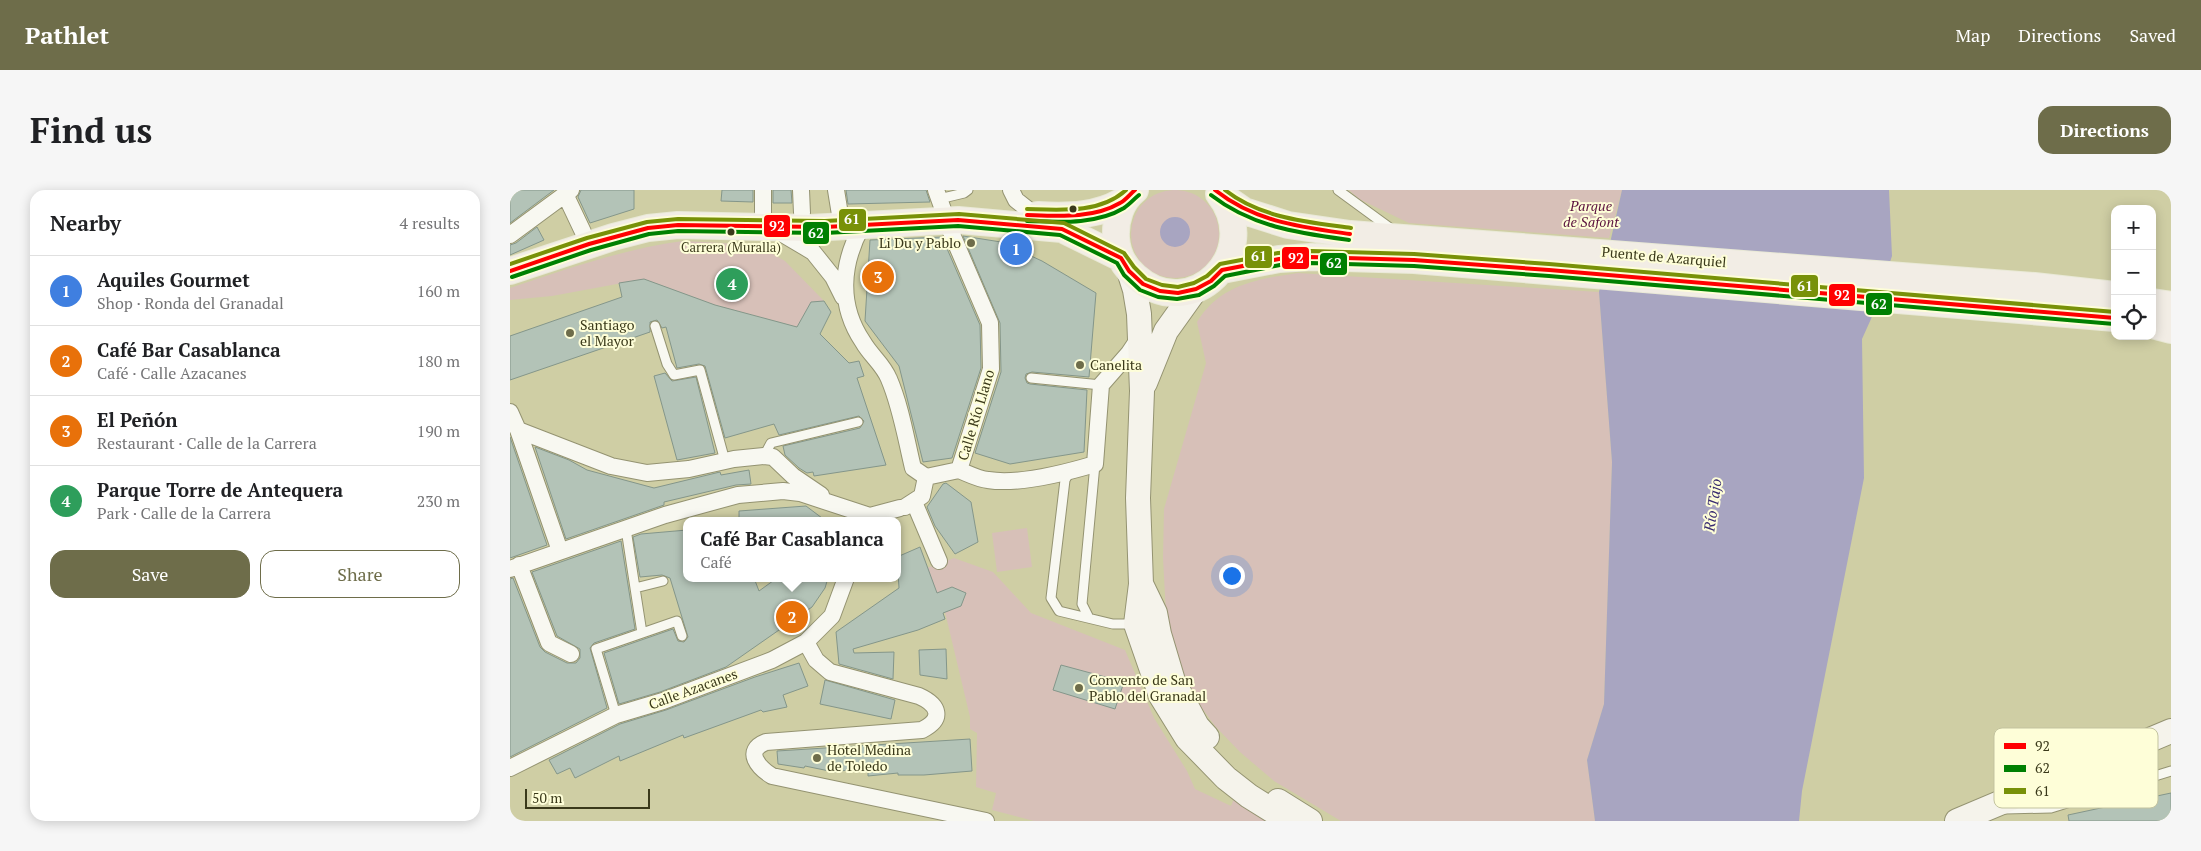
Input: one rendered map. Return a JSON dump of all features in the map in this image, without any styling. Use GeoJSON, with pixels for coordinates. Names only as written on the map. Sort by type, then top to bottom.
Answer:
{"type":"FeatureCollection","features":[{"type":"Feature","properties":{"kind":"main road"},"geometry":{"type":"LineString","coordinates":[[510,271],[589,244],[648,228],[767,220],[852,226],[945,208],[1035,215],[1091,214],[1100,212],[1132,193]]}},
{"type":"Feature","properties":{"kind":"main road"},"geometry":{"type":"LineString","coordinates":[[1125,265],[1116,244],[1116,228],[1119,213],[1132,193]]}},
{"type":"Feature","properties":{"kind":"main road"},"geometry":{"type":"LineString","coordinates":[[945,208],[1062,229],[1125,265],[1143,284],[1160,291],[1178,293],[1196,289],[1211,281],[1222,270],[1232,252],[1235,232],[1231,212],[1218,193]]}},
{"type":"Feature","properties":{"kind":"main road","name":"Puente de Azarquiel"},"geometry":{"type":"LineString","coordinates":[[1218,193],[1244,211],[1288,225],[1350,234],[1402,236],[1550,259],[1961,292],[2111,317]]}},
{"type":"Feature","properties":{"kind":"main road","name":"Puente de Azarquiel"},"geometry":{"type":"LineString","coordinates":[[1222,270],[1279,259],[1311,257],[1414,260],[1550,259]]}},
{"type":"Feature","properties":{"kind":"main road","name":"Puente de Azarquiel"},"geometry":{"type":"LineString","coordinates":[[1961,292],[2034,286],[2111,295]]}},
{"type":"Feature","properties":{"kind":"main road"},"geometry":{"type":"LineString","coordinates":[[2156,303],[2171,306]]}},
{"type":"Feature","properties":{"kind":"main road"},"geometry":{"type":"LineString","coordinates":[[2156,326],[2171,330]]}},
{"type":"Feature","properties":{"kind":"street"},"geometry":{"type":"LineString","coordinates":[[764,190],[767,220],[813,252],[833,277],[850,310]]}},
{"type":"Feature","properties":{"kind":"street"},"geometry":{"type":"LineString","coordinates":[[801,190],[802,213]]}},
{"type":"Feature","properties":{"kind":"street"},"geometry":{"type":"LineString","coordinates":[[836,190],[852,226],[852,244],[845,267],[844,279],[850,310],[858,335],[884,367],[890,381],[913,468],[926,477],[959,470],[978,478],[1003,481],[1070,471],[1095,464],[1101,385],[1129,353],[1139,338]]}},
{"type":"Feature","properties":{"kind":"street"},"geometry":{"type":"LineString","coordinates":[[1011,190],[1016,200],[1035,215]]}},
{"type":"Feature","properties":{"kind":"street"},"geometry":{"type":"LineString","coordinates":[[510,235],[568,192],[583,232]]}},
{"type":"Feature","properties":{"kind":"street","name":"Calle Río Llano"},"geometry":{"type":"LineString","coordinates":[[945,208],[990,323],[991,369],[959,470]]}},
{"type":"Feature","properties":{"kind":"street"},"geometry":{"type":"LineString","coordinates":[[1125,265],[1135,290],[1139,314],[1142,391],[1138,498],[1141,584],[1136,624],[1161,696],[1187,738],[1226,778],[1249,796],[1289,821]]}},
{"type":"Feature","properties":{"kind":"street"},"geometry":{"type":"LineString","coordinates":[[1142,391],[1166,331],[1196,289]]}},
{"type":"Feature","properties":{"kind":"street"},"geometry":{"type":"LineString","coordinates":[[510,412],[560,551]]}},
{"type":"Feature","properties":{"kind":"street"},"geometry":{"type":"LineString","coordinates":[[518,430],[611,466],[647,473],[689,469],[725,461],[764,456],[773,457],[793,476],[839,506]]}},
{"type":"Feature","properties":{"kind":"street"},"geometry":{"type":"LineString","coordinates":[[872,517],[906,506],[922,496],[926,477]]}},
{"type":"Feature","properties":{"kind":"street"},"geometry":{"type":"LineString","coordinates":[[571,654],[549,643],[514,567],[686,508],[738,495],[783,491],[800,493],[866,517]]}},
{"type":"Feature","properties":{"kind":"street"},"geometry":{"type":"LineString","coordinates":[[906,506],[939,561]]}},
{"type":"Feature","properties":{"kind":"street","name":"Calle Azacanes"},"geometry":{"type":"LineString","coordinates":[[510,768],[616,715],[700,688],[772,660],[806,642],[832,616],[845,582]]}},
{"type":"Feature","properties":{"kind":"street"},"geometry":{"type":"LineString","coordinates":[[1141,584],[1155,613],[1158,634],[1173,681],[1197,726],[1254,783],[1310,821]]}},
{"type":"Feature","properties":{"kind":"street"},"geometry":{"type":"LineString","coordinates":[[806,642],[816,660],[830,672],[929,700],[935,706],[937,713],[934,722],[922,730],[766,742],[760,744],[754,754],[754,759],[759,768],[772,776],[986,821]]}},
{"type":"Feature","properties":{"kind":"street"},"geometry":{"type":"LineString","coordinates":[[2158,737],[2171,732]]}},
{"type":"Feature","properties":{"kind":"street"},"geometry":{"type":"LineString","coordinates":[[1957,821],[1994,805]]}},
{"type":"Feature","properties":{"kind":"lane"},"geometry":{"type":"LineString","coordinates":[[945,208],[968,190]]}},
{"type":"Feature","properties":{"kind":"lane"},"geometry":{"type":"LineString","coordinates":[[1338,190],[1402,236]]}},
{"type":"Feature","properties":{"kind":"lane"},"geometry":{"type":"LineString","coordinates":[[655,326],[667,364],[674,375],[700,370],[725,461]]}},
{"type":"Feature","properties":{"kind":"lane"},"geometry":{"type":"LineString","coordinates":[[1032,378],[1101,385]]}},
{"type":"Feature","properties":{"kind":"lane"},"geometry":{"type":"LineString","coordinates":[[764,456],[771,443],[858,422]]}},
{"type":"Feature","properties":{"kind":"lane"},"geometry":{"type":"LineString","coordinates":[[1089,618],[1082,604],[1095,464]]}},
{"type":"Feature","properties":{"kind":"lane"},"geometry":{"type":"LineString","coordinates":[[1070,471],[1065,480],[1051,598],[1059,611],[1113,624],[1136,624]]}},
{"type":"Feature","properties":{"kind":"lane"},"geometry":{"type":"LineString","coordinates":[[626,529],[642,633]]}},
{"type":"Feature","properties":{"kind":"lane"},"geometry":{"type":"LineString","coordinates":[[635,588],[662,581]]}},
{"type":"Feature","properties":{"kind":"lane"},"geometry":{"type":"LineString","coordinates":[[616,715],[596,648],[677,621],[682,636]]}},
{"type":"Feature","properties":{"kind":"lane"},"geometry":{"type":"LineString","coordinates":[[2158,775],[2171,771]]}},
{"type":"Feature","properties":{"kind":"lane"},"geometry":{"type":"LineString","coordinates":[[1982,810],[2051,808]]}},
{"type":"Feature","properties":{"kind":"green space"},"geometry":{"type":"Polygon","coordinates":[[[1175,190],[1192,193],[1200,197],[1212,209],[1216,217],[1219,234],[1216,251],[1212,259],[1200,271],[1192,275],[1175,278],[1158,275],[1150,271],[1138,259],[1134,251],[1131,234],[1134,217],[1138,209],[1150,197],[1158,193],[1175,190]]]}},
{"type":"Feature","properties":{"kind":"green space","name":"Parque de Safont"},"geometry":{"type":"Polygon","coordinates":[[[1349,190],[1622,190],[1609,238],[1409,223],[1359,199],[1349,190]]]}},
{"type":"Feature","properties":{"kind":"green space"},"geometry":{"type":"Polygon","coordinates":[[[683,241],[757,245],[785,261],[824,301],[811,303],[797,327],[715,305],[644,279],[552,296],[510,300],[510,288],[617,254],[683,241]]]}},
{"type":"Feature","properties":{"kind":"green space"},"geometry":{"type":"Polygon","coordinates":[[[1298,273],[1599,292],[1612,462],[1604,704],[1587,760],[1595,821],[1341,821],[1274,781],[1240,752],[1215,726],[1199,704],[1176,658],[1166,614],[1163,558],[1164,509],[1206,363],[1197,322],[1206,309],[1229,291],[1255,281],[1298,273]]]}},
{"type":"Feature","properties":{"kind":"green space"},"geometry":{"type":"Polygon","coordinates":[[[1027,528],[1032,567],[997,572],[992,533],[1027,528]]]}},
{"type":"Feature","properties":{"kind":"green space"},"geometry":{"type":"Polygon","coordinates":[[[954,558],[993,572],[1031,613],[1125,650],[1154,718],[1187,771],[1195,789],[1231,806],[1235,796],[1281,821],[1034,821],[992,810],[996,793],[976,787],[977,733],[970,729],[970,717],[945,612],[961,606],[966,593],[952,587],[937,593],[927,568],[954,558]]]}},
{"type":"Feature","properties":{"kind":"water","name":"Río Tajo"},"geometry":{"type":"Polygon","coordinates":[[[1622,190],[1889,190],[1892,256],[1871,319],[1862,339],[1864,478],[1802,791],[1799,821],[1595,821],[1587,760],[1604,704],[1612,462],[1599,292],[1622,190]]]}},
{"type":"Feature","properties":{"kind":"water"},"geometry":{"type":"Polygon","coordinates":[[[1175,217],[1185,222],[1190,232],[1185,242],[1175,247],[1165,242],[1160,232],[1165,222],[1175,217]]]}},
{"type":"Feature","properties":{"kind":"building"},"geometry":{"type":"Polygon","coordinates":[[[510,190],[554,190],[510,223],[510,190]]]}},
{"type":"Feature","properties":{"kind":"building"},"geometry":{"type":"Polygon","coordinates":[[[581,190],[634,190],[634,209],[590,223],[578,197],[581,190]]]}},
{"type":"Feature","properties":{"kind":"building"},"geometry":{"type":"Polygon","coordinates":[[[722,190],[753,190],[753,202],[721,201],[722,190]]]}},
{"type":"Feature","properties":{"kind":"building"},"geometry":{"type":"Polygon","coordinates":[[[773,190],[791,190],[792,203],[773,203],[773,190]]]}},
{"type":"Feature","properties":{"kind":"building"},"geometry":{"type":"Polygon","coordinates":[[[846,190],[926,190],[930,202],[848,204],[846,190]]]}},
{"type":"Feature","properties":{"kind":"building"},"geometry":{"type":"Polygon","coordinates":[[[537,227],[544,240],[510,255],[510,245],[516,243],[537,227]]]}},
{"type":"Feature","properties":{"kind":"building"},"geometry":{"type":"Polygon","coordinates":[[[963,236],[1001,242],[1042,261],[1096,293],[1089,377],[1032,372],[1026,374],[1025,378],[1027,383],[1030,384],[1087,390],[1084,452],[1010,464],[975,453],[1001,372],[1000,323],[963,236]]]}},
{"type":"Feature","properties":{"kind":"building"},"geometry":{"type":"Polygon","coordinates":[[[942,237],[980,325],[981,368],[952,458],[923,462],[899,366],[865,321],[870,240],[942,237]]]}},
{"type":"Feature","properties":{"kind":"building"},"geometry":{"type":"Polygon","coordinates":[[[644,279],[715,305],[797,327],[811,302],[824,301],[831,312],[820,334],[849,363],[859,361],[864,376],[857,378],[886,465],[814,476],[813,472],[807,473],[785,455],[783,446],[860,428],[864,421],[859,416],[779,435],[774,424],[725,438],[705,366],[699,364],[677,368],[666,327],[662,328],[657,320],[650,322],[650,332],[510,380],[510,336],[622,297],[619,283],[644,279]]]}},
{"type":"Feature","properties":{"kind":"building"},"geometry":{"type":"Polygon","coordinates":[[[665,373],[672,381],[696,377],[715,453],[677,460],[654,376],[665,373]]]}},
{"type":"Feature","properties":{"kind":"building"},"geometry":{"type":"Polygon","coordinates":[[[510,437],[547,545],[510,558],[510,437]]]}},
{"type":"Feature","properties":{"kind":"building"},"geometry":{"type":"Polygon","coordinates":[[[535,447],[569,460],[587,470],[654,488],[720,472],[721,475],[749,470],[751,484],[736,485],[664,502],[664,505],[566,539],[535,447]]]}},
{"type":"Feature","properties":{"kind":"building"},"geometry":{"type":"Polygon","coordinates":[[[946,483],[971,502],[978,542],[955,554],[935,526],[927,507],[943,484],[946,483]]]}},
{"type":"Feature","properties":{"kind":"building"},"geometry":{"type":"Polygon","coordinates":[[[806,506],[821,517],[739,517],[739,511],[806,506]]]}},
{"type":"Feature","properties":{"kind":"building"},"geometry":{"type":"Polygon","coordinates":[[[683,530],[683,582],[756,582],[759,591],[771,582],[827,582],[825,588],[812,607],[726,667],[660,692],[619,704],[604,653],[673,629],[678,641],[684,642],[688,637],[670,578],[662,575],[640,577],[633,537],[641,534],[683,530]]]}},
{"type":"Feature","properties":{"kind":"building"},"geometry":{"type":"Polygon","coordinates":[[[621,541],[635,629],[594,643],[590,648],[607,708],[510,757],[510,579],[513,578],[540,647],[545,652],[567,663],[576,663],[580,658],[580,649],[557,636],[532,572],[621,541]]]}},
{"type":"Feature","properties":{"kind":"building"},"geometry":{"type":"Polygon","coordinates":[[[920,547],[937,593],[952,587],[966,593],[961,606],[943,613],[945,619],[918,630],[853,649],[854,653],[894,652],[893,679],[839,664],[836,632],[899,588],[899,582],[901,582],[901,555],[920,547]]]}},
{"type":"Feature","properties":{"kind":"building"},"geometry":{"type":"Polygon","coordinates":[[[946,649],[947,679],[920,675],[919,650],[946,649]]]}},
{"type":"Feature","properties":{"kind":"building"},"geometry":{"type":"Polygon","coordinates":[[[799,663],[808,686],[783,695],[787,707],[763,712],[761,710],[684,738],[683,735],[620,761],[619,756],[575,778],[570,768],[557,774],[549,760],[620,724],[666,710],[799,663]]]}},
{"type":"Feature","properties":{"kind":"building"},"geometry":{"type":"Polygon","coordinates":[[[1061,665],[1124,682],[1115,709],[1053,690],[1061,665]]]}},
{"type":"Feature","properties":{"kind":"building"},"geometry":{"type":"Polygon","coordinates":[[[825,680],[895,700],[891,719],[820,704],[825,680]]]}},
{"type":"Feature","properties":{"kind":"building"},"geometry":{"type":"Polygon","coordinates":[[[970,739],[972,771],[924,775],[898,775],[898,773],[868,776],[868,767],[834,772],[805,766],[804,768],[778,764],[777,751],[970,739]]]}},
{"type":"Feature","properties":{"kind":"building"},"geometry":{"type":"Polygon","coordinates":[[[2171,793],[2171,821],[2069,821],[2068,815],[2101,808],[2158,808],[2158,796],[2171,793]]]}},
{"type":"Feature","properties":{"kind":"transit line","name":"61"},"geometry":{"type":"LineString","coordinates":[[1027,209],[1066,210],[1092,207],[1116,198],[1126,190]]}},
{"type":"Feature","properties":{"kind":"transit line","name":"92"},"geometry":{"type":"LineString","coordinates":[[1027,215],[1075,215],[1098,212],[1122,202],[1135,190]]}},
{"type":"Feature","properties":{"kind":"transit line","name":"92"},"geometry":{"type":"LineString","coordinates":[[1215,190],[1230,201],[1262,216],[1314,229],[1350,234]]}},
{"type":"Feature","properties":{"kind":"transit line","name":"61"},"geometry":{"type":"LineString","coordinates":[[1225,190],[1253,207],[1269,213],[1301,221],[1351,228]]}},
{"type":"Feature","properties":{"kind":"transit line","name":"62"},"geometry":{"type":"LineString","coordinates":[[1027,221],[1089,220],[1124,208],[1139,195]]}},
{"type":"Feature","properties":{"kind":"transit line","name":"62"},"geometry":{"type":"LineString","coordinates":[[1211,195],[1243,215],[1277,227],[1312,235],[1349,240]]}},
{"type":"Feature","properties":{"kind":"transit line","name":"61"},"geometry":{"type":"LineString","coordinates":[[510,264],[587,238],[647,222],[678,219],[825,221],[959,214],[1064,223],[1124,253],[1146,279],[1162,285],[1178,287],[1194,283],[1207,276],[1220,264],[1278,253],[1311,251],[1414,254],[1549,264],[2111,312]]}},
{"type":"Feature","properties":{"kind":"transit line","name":"92"},"geometry":{"type":"LineString","coordinates":[[510,271],[589,244],[648,228],[678,225],[825,227],[958,220],[1062,229],[1121,258],[1129,271],[1143,284],[1160,291],[1178,293],[1196,289],[1211,281],[1222,270],[1279,259],[1311,257],[1414,260],[1549,270],[2111,318]]}},
{"type":"Feature","properties":{"kind":"transit line","name":"62"},"geometry":{"type":"LineString","coordinates":[[512,277],[591,250],[649,234],[678,231],[825,233],[958,226],[1060,235],[1117,263],[1124,275],[1140,290],[1158,297],[1177,299],[1199,295],[1214,286],[1225,276],[1280,265],[1311,263],[1414,266],[1549,276],[2111,324]]}},
{"type":"Feature","properties":{"kind":"place","name":"Carrera (Muralla)"},"geometry":{"type":"Point","coordinates":[731,232]}},
{"type":"Feature","properties":{"kind":"place","name":"Li Du y Pablo"},"geometry":{"type":"Point","coordinates":[971,243]}},
{"type":"Feature","properties":{"kind":"place","name":"Aquiles Gourmet"},"geometry":{"type":"Point","coordinates":[1016,249]}},
{"type":"Feature","properties":{"kind":"place","name":"El Peñón"},"geometry":{"type":"Point","coordinates":[878,277]}},
{"type":"Feature","properties":{"kind":"place","name":"Parque Torre de Antequera"},"geometry":{"type":"Point","coordinates":[732,284]}},
{"type":"Feature","properties":{"kind":"place","name":"Santiago el Mayor"},"geometry":{"type":"Point","coordinates":[570,333]}},
{"type":"Feature","properties":{"kind":"place","name":"Canelita"},"geometry":{"type":"Point","coordinates":[1080,365]}},
{"type":"Feature","properties":{"kind":"place","name":"Café Bar Casablanca"},"geometry":{"type":"Point","coordinates":[792,617]}},
{"type":"Feature","properties":{"kind":"place","name":"Convento de San Pablo del Granadal"},"geometry":{"type":"Point","coordinates":[1079,688]}},
{"type":"Feature","properties":{"kind":"place","name":"Hotel Medina de Toledo"},"geometry":{"type":"Point","coordinates":[817,758]}}]}
